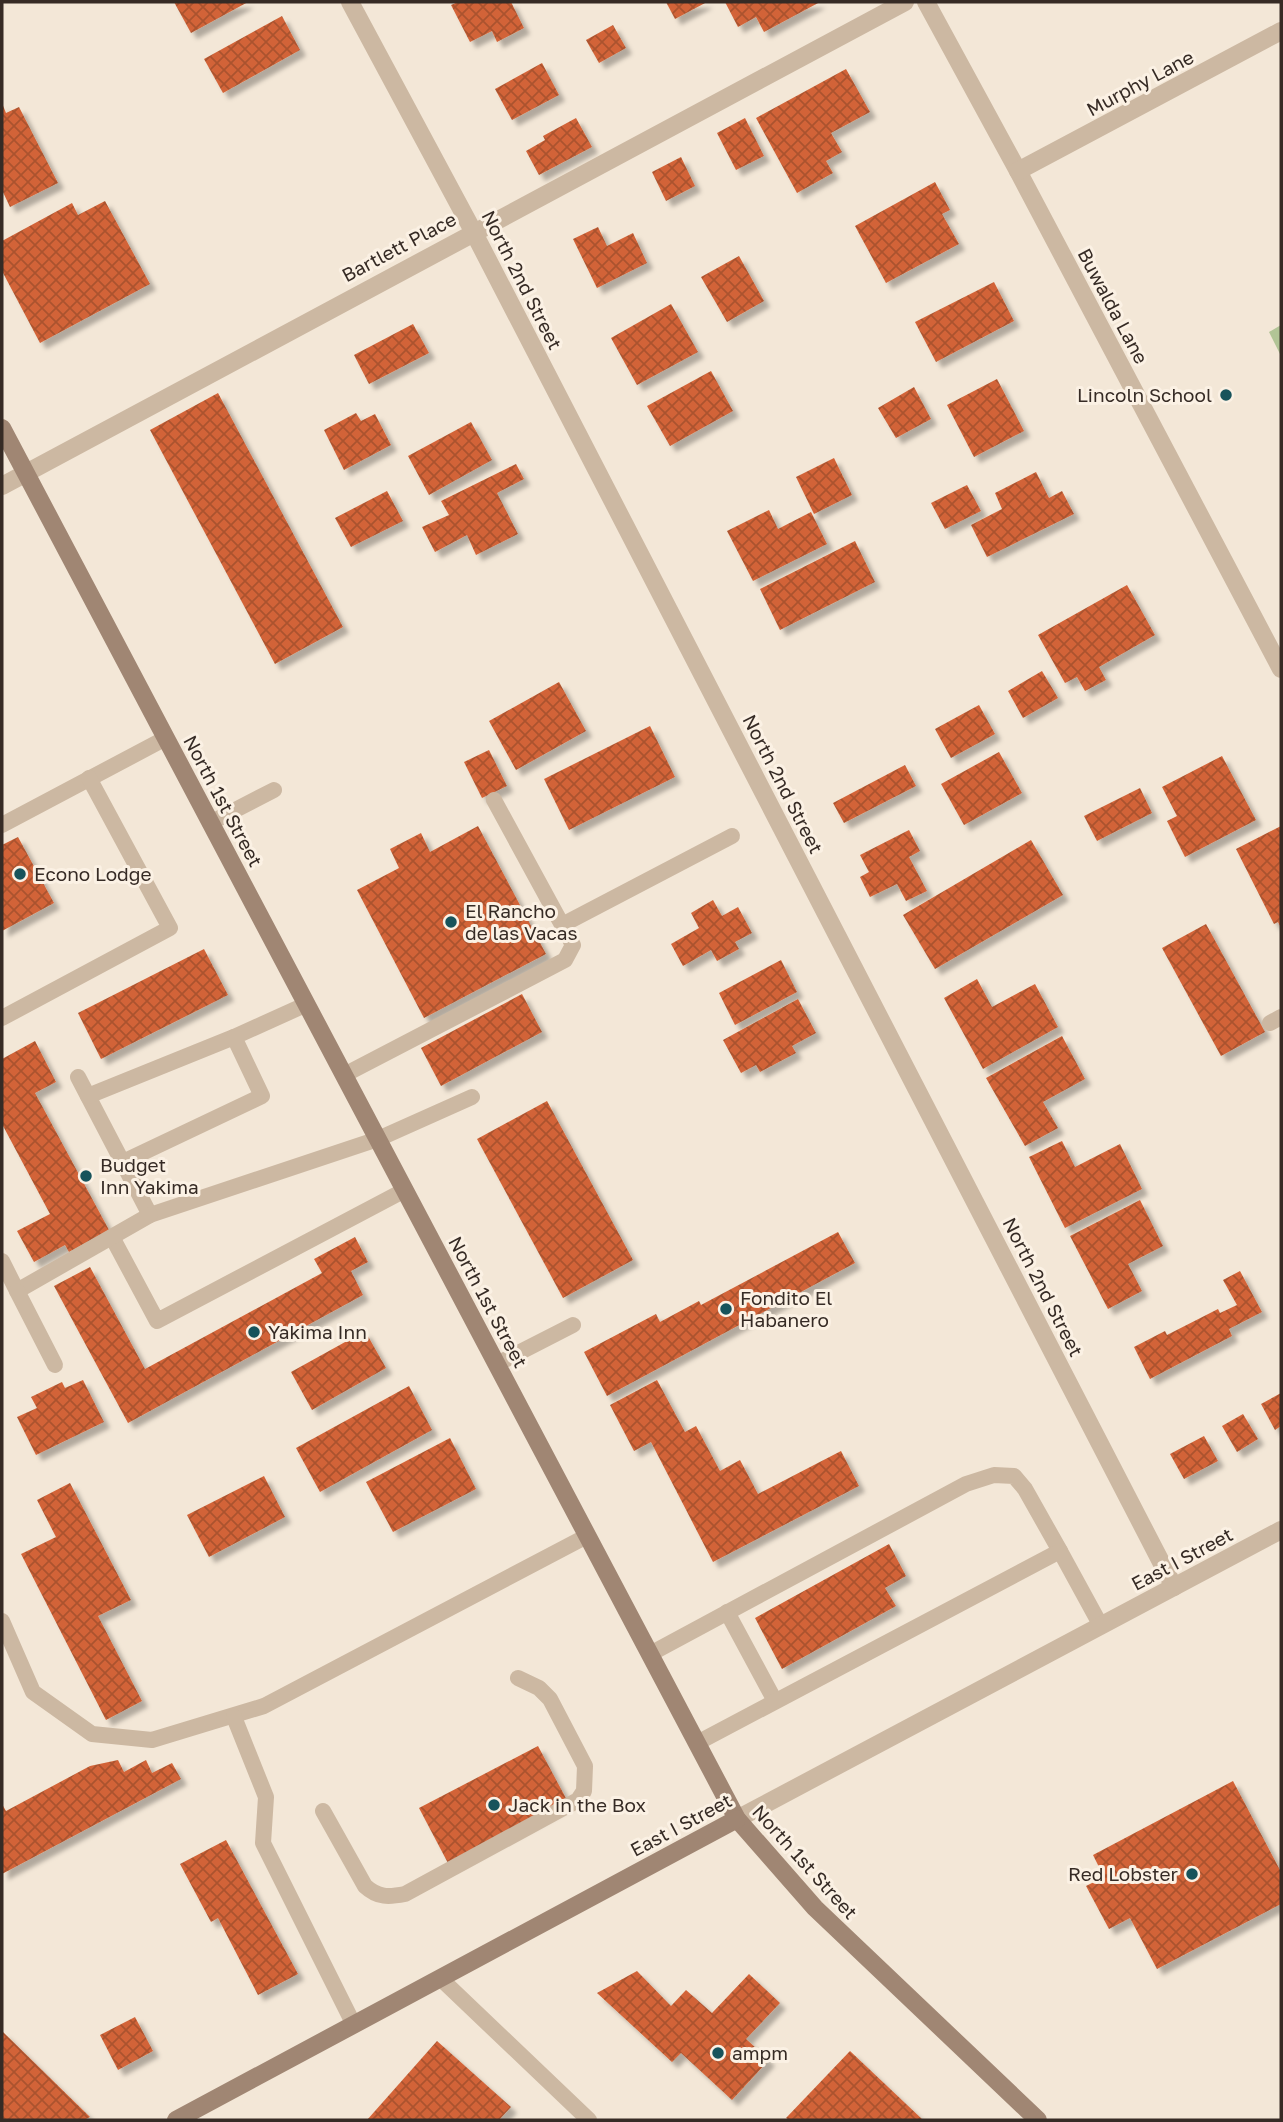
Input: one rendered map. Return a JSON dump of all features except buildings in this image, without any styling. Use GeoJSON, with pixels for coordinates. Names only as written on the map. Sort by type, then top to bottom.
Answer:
{"type":"FeatureCollection","features":[{"type":"Feature","properties":{"kind":"main road","name":"North 1st Street"},"geometry":{"type":"LineString","coordinates":[[2,428],[737,1819],[815,1908],[1038,2120]]}},
{"type":"Feature","properties":{"kind":"main road","name":"East I Street"},"geometry":{"type":"LineString","coordinates":[[176,2120],[737,1819]]}},
{"type":"Feature","properties":{"kind":"street","name":"North 2nd Street"},"geometry":{"type":"LineString","coordinates":[[350,2],[473,231],[1174,1587]]}},
{"type":"Feature","properties":{"kind":"street","name":"Bartlett Place"},"geometry":{"type":"LineString","coordinates":[[2,486],[473,231],[905,2]]}},
{"type":"Feature","properties":{"kind":"street","name":"Buwalda Lane"},"geometry":{"type":"LineString","coordinates":[[926,2],[1281,669]]}},
{"type":"Feature","properties":{"kind":"street","name":"Murphy Lane"},"geometry":{"type":"LineString","coordinates":[[1018,171],[1281,31]]}},
{"type":"Feature","properties":{"kind":"street","name":"East I Street"},"geometry":{"type":"LineString","coordinates":[[737,1819],[1281,1530]]}},
{"type":"Feature","properties":{"kind":"lane"},"geometry":{"type":"LineString","coordinates":[[2,825],[166,738]]}},
{"type":"Feature","properties":{"kind":"lane"},"geometry":{"type":"LineString","coordinates":[[2,1018],[170,928],[89,778]]}},
{"type":"Feature","properties":{"kind":"lane"},"geometry":{"type":"LineString","coordinates":[[210,822],[274,790]]}},
{"type":"Feature","properties":{"kind":"lane"},"geometry":{"type":"LineString","coordinates":[[344,1074],[565,960],[573,945],[494,800]]}},
{"type":"Feature","properties":{"kind":"lane"},"geometry":{"type":"LineString","coordinates":[[562,925],[732,836]]}},
{"type":"Feature","properties":{"kind":"lane"},"geometry":{"type":"LineString","coordinates":[[88,1096],[234,1037],[307,1004]]}},
{"type":"Feature","properties":{"kind":"lane"},"geometry":{"type":"LineString","coordinates":[[123,1163],[262,1096],[234,1037]]}},
{"type":"Feature","properties":{"kind":"lane"},"geometry":{"type":"LineString","coordinates":[[78,1077],[150,1215]]}},
{"type":"Feature","properties":{"kind":"lane"},"geometry":{"type":"LineString","coordinates":[[17,1291],[150,1215],[378,1139],[472,1097]]}},
{"type":"Feature","properties":{"kind":"lane"},"geometry":{"type":"LineString","coordinates":[[112,1237],[158,1321],[405,1190]]}},
{"type":"Feature","properties":{"kind":"lane"},"geometry":{"type":"LineString","coordinates":[[2,1261],[55,1365]]}},
{"type":"Feature","properties":{"kind":"lane"},"geometry":{"type":"LineString","coordinates":[[497,1364],[573,1325]]}},
{"type":"Feature","properties":{"kind":"lane"},"geometry":{"type":"LineString","coordinates":[[650,1654],[966,1484],[995,1475],[1014,1476],[1020,1483],[1101,1626]]}},
{"type":"Feature","properties":{"kind":"lane"},"geometry":{"type":"LineString","coordinates":[[2,1621],[33,1692],[92,1734],[152,1740],[264,1706],[587,1536]]}},
{"type":"Feature","properties":{"kind":"lane"},"geometry":{"type":"LineString","coordinates":[[697,1743],[1060,1551]]}},
{"type":"Feature","properties":{"kind":"lane"},"geometry":{"type":"LineString","coordinates":[[727,1612],[775,1701]]}},
{"type":"Feature","properties":{"kind":"lane"},"geometry":{"type":"LineString","coordinates":[[323,1811],[365,1886],[374,1894],[388,1897],[405,1894],[578,1800],[584,1791],[585,1766],[550,1699],[539,1688],[518,1678]]}},
{"type":"Feature","properties":{"kind":"lane"},"geometry":{"type":"LineString","coordinates":[[234,1717],[266,1797],[264,1843],[354,2025]]}},
{"type":"Feature","properties":{"kind":"lane"},"geometry":{"type":"LineString","coordinates":[[440,1979],[589,2120]]}},
{"type":"Feature","properties":{"kind":"green space"},"geometry":{"type":"Polygon","coordinates":[[[1281,325],[1281,356],[1269,332],[1281,325]]]}},
{"type":"Feature","properties":{"kind":"place","name":"Lincoln School"},"geometry":{"type":"Point","coordinates":[1226,395]}},
{"type":"Feature","properties":{"kind":"place","name":"Econo Lodge"},"geometry":{"type":"Point","coordinates":[20,874]}},
{"type":"Feature","properties":{"kind":"place","name":"El Rancho de las Vacas"},"geometry":{"type":"Point","coordinates":[451,922]}},
{"type":"Feature","properties":{"kind":"place","name":"Budget Inn Yakima"},"geometry":{"type":"Point","coordinates":[86,1176]}},
{"type":"Feature","properties":{"kind":"place","name":"Fondito El Habanero"},"geometry":{"type":"Point","coordinates":[726,1309]}},
{"type":"Feature","properties":{"kind":"place","name":"Yakima Inn"},"geometry":{"type":"Point","coordinates":[254,1332]}},
{"type":"Feature","properties":{"kind":"place","name":"Jack in the Box"},"geometry":{"type":"Point","coordinates":[494,1805]}},
{"type":"Feature","properties":{"kind":"place","name":"Red Lobster"},"geometry":{"type":"Point","coordinates":[1192,1874]}},
{"type":"Feature","properties":{"kind":"place","name":"ampm"},"geometry":{"type":"Point","coordinates":[718,2053]}}]}
